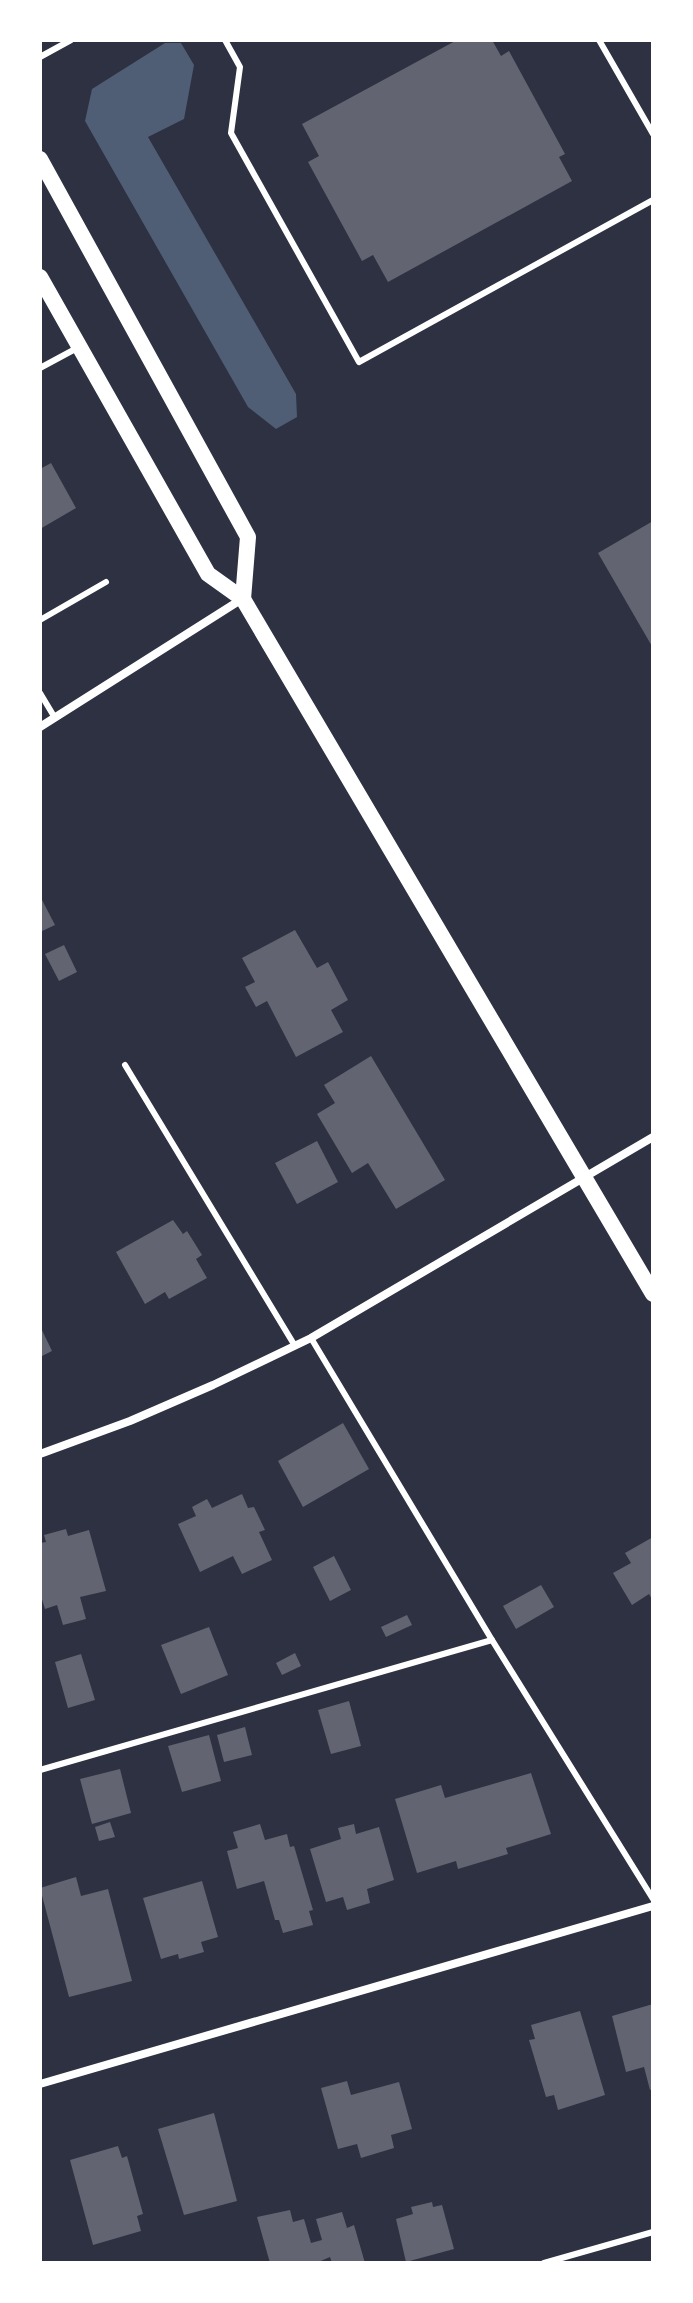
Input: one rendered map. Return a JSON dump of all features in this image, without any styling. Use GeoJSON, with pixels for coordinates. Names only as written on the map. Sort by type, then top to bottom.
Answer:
{"type":"FeatureCollection","features":[{"type":"Feature","properties":{"kind":"main road"},"geometry":{"type":"LineString","coordinates":[[40,159],[248,537],[243,599]]}},
{"type":"Feature","properties":{"kind":"main road"},"geometry":{"type":"LineString","coordinates":[[40,277],[208,574],[243,599],[653,1294]]}},
{"type":"Feature","properties":{"kind":"street"},"geometry":{"type":"LineString","coordinates":[[40,727],[243,599]]}},
{"type":"Feature","properties":{"kind":"street"},"geometry":{"type":"LineString","coordinates":[[40,1454],[130,1421],[311,1338],[653,1137]]}},
{"type":"Feature","properties":{"kind":"street"},"geometry":{"type":"LineString","coordinates":[[40,2084],[653,1906]]}},
{"type":"Feature","properties":{"kind":"lane"},"geometry":{"type":"LineString","coordinates":[[40,57],[71,40]]}},
{"type":"Feature","properties":{"kind":"lane"},"geometry":{"type":"LineString","coordinates":[[225,40],[240,67],[231,133],[359,362],[653,200]]}},
{"type":"Feature","properties":{"kind":"lane"},"geometry":{"type":"LineString","coordinates":[[599,40],[653,134]]}},
{"type":"Feature","properties":{"kind":"lane"},"geometry":{"type":"LineString","coordinates":[[40,368],[79,347]]}},
{"type":"Feature","properties":{"kind":"lane"},"geometry":{"type":"LineString","coordinates":[[40,620],[106,582]]}},
{"type":"Feature","properties":{"kind":"lane"},"geometry":{"type":"LineString","coordinates":[[40,693],[55,718]]}},
{"type":"Feature","properties":{"kind":"lane"},"geometry":{"type":"LineString","coordinates":[[125,1065],[295,1346]]}},
{"type":"Feature","properties":{"kind":"lane"},"geometry":{"type":"LineString","coordinates":[[311,1338],[492,1640],[653,1899]]}},
{"type":"Feature","properties":{"kind":"lane"},"geometry":{"type":"LineString","coordinates":[[40,1770],[492,1640]]}},
{"type":"Feature","properties":{"kind":"lane"},"geometry":{"type":"LineString","coordinates":[[544,2263],[653,2232]]}},
{"type":"Feature","properties":{"kind":"water"},"geometry":{"type":"Polygon","coordinates":[[[165,43],[181,43],[194,65],[184,119],[148,137],[296,394],[297,417],[276,429],[248,407],[85,121],[92,89],[165,43]]]}},
{"type":"Feature","properties":{"kind":"building"},"geometry":{"type":"Polygon","coordinates":[[[457,40],[492,40],[501,56],[509,51],[565,154],[559,157],[572,181],[388,282],[373,255],[362,261],[308,162],[319,156],[302,124],[457,40]]]}},
{"type":"Feature","properties":{"kind":"building"},"geometry":{"type":"Polygon","coordinates":[[[51,463],[76,508],[40,529],[40,469],[51,463]]]}},
{"type":"Feature","properties":{"kind":"building"},"geometry":{"type":"Polygon","coordinates":[[[653,521],[653,648],[598,553],[653,521]]]}},
{"type":"Feature","properties":{"kind":"building"},"geometry":{"type":"Polygon","coordinates":[[[40,896],[55,925],[40,932],[40,896]]]}},
{"type":"Feature","properties":{"kind":"building"},"geometry":{"type":"Polygon","coordinates":[[[295,930],[317,968],[328,962],[348,1000],[331,1010],[343,1032],[296,1057],[267,1001],[256,1007],[245,987],[255,982],[242,958],[295,930]]]}},
{"type":"Feature","properties":{"kind":"building"},"geometry":{"type":"Polygon","coordinates":[[[64,945],[77,972],[59,981],[45,954],[64,945]]]}},
{"type":"Feature","properties":{"kind":"building"},"geometry":{"type":"Polygon","coordinates":[[[371,1056],[445,1180],[396,1209],[368,1163],[352,1173],[317,1114],[335,1103],[324,1085],[371,1056]]]}},
{"type":"Feature","properties":{"kind":"building"},"geometry":{"type":"Polygon","coordinates":[[[317,1141],[338,1182],[297,1204],[275,1163],[317,1141]]]}},
{"type":"Feature","properties":{"kind":"building"},"geometry":{"type":"Polygon","coordinates":[[[173,1220],[183,1234],[187,1231],[202,1255],[196,1259],[207,1278],[169,1299],[165,1292],[145,1304],[116,1252],[173,1220]]]}},
{"type":"Feature","properties":{"kind":"building"},"geometry":{"type":"Polygon","coordinates":[[[40,1326],[52,1351],[40,1357],[40,1326]]]}},
{"type":"Feature","properties":{"kind":"building"},"geometry":{"type":"Polygon","coordinates":[[[343,1423],[369,1469],[303,1507],[278,1461],[343,1423]]]}},
{"type":"Feature","properties":{"kind":"building"},"geometry":{"type":"Polygon","coordinates":[[[242,1494],[248,1508],[254,1507],[265,1530],[259,1532],[272,1560],[242,1574],[233,1556],[200,1572],[178,1524],[196,1516],[192,1507],[207,1499],[212,1508],[242,1494]]]}},
{"type":"Feature","properties":{"kind":"building"},"geometry":{"type":"Polygon","coordinates":[[[66,1529],[68,1536],[89,1530],[106,1591],[80,1597],[86,1619],[63,1625],[57,1605],[45,1609],[40,1593],[40,1543],[46,1542],[44,1535],[66,1529]]]}},
{"type":"Feature","properties":{"kind":"building"},"geometry":{"type":"Polygon","coordinates":[[[653,1537],[653,1601],[649,1594],[632,1605],[613,1573],[631,1563],[625,1553],[653,1537]]]}},
{"type":"Feature","properties":{"kind":"building"},"geometry":{"type":"Polygon","coordinates":[[[334,1556],[351,1590],[330,1601],[313,1567],[334,1556]]]}},
{"type":"Feature","properties":{"kind":"building"},"geometry":{"type":"Polygon","coordinates":[[[541,1585],[554,1607],[516,1629],[503,1606],[541,1585]]]}},
{"type":"Feature","properties":{"kind":"building"},"geometry":{"type":"Polygon","coordinates":[[[407,1615],[412,1625],[386,1637],[381,1627],[407,1615]]]}},
{"type":"Feature","properties":{"kind":"building"},"geometry":{"type":"Polygon","coordinates":[[[209,1627],[228,1675],[181,1694],[161,1645],[209,1627]]]}},
{"type":"Feature","properties":{"kind":"building"},"geometry":{"type":"Polygon","coordinates":[[[295,1653],[301,1666],[282,1675],[276,1663],[295,1653]]]}},
{"type":"Feature","properties":{"kind":"building"},"geometry":{"type":"Polygon","coordinates":[[[81,1654],[95,1700],[68,1708],[55,1662],[81,1654]]]}},
{"type":"Feature","properties":{"kind":"building"},"geometry":{"type":"Polygon","coordinates":[[[349,1701],[361,1746],[331,1754],[318,1710],[349,1701]]]}},
{"type":"Feature","properties":{"kind":"building"},"geometry":{"type":"Polygon","coordinates":[[[245,1727],[252,1755],[224,1762],[217,1735],[245,1727]]]}},
{"type":"Feature","properties":{"kind":"building"},"geometry":{"type":"Polygon","coordinates":[[[209,1735],[221,1781],[182,1792],[168,1746],[209,1735]]]}},
{"type":"Feature","properties":{"kind":"building"},"geometry":{"type":"Polygon","coordinates":[[[120,1769],[131,1813],[92,1824],[80,1779],[120,1769]]]}},
{"type":"Feature","properties":{"kind":"building"},"geometry":{"type":"Polygon","coordinates":[[[531,1773],[551,1834],[506,1848],[508,1854],[458,1869],[456,1861],[417,1873],[395,1799],[441,1785],[445,1798],[531,1773]]]}},
{"type":"Feature","properties":{"kind":"building"},"geometry":{"type":"Polygon","coordinates":[[[110,1822],[115,1837],[99,1841],[95,1827],[110,1822]]]}},
{"type":"Feature","properties":{"kind":"building"},"geometry":{"type":"Polygon","coordinates":[[[260,1824],[265,1840],[287,1834],[290,1847],[294,1846],[313,1910],[309,1911],[313,1925],[283,1933],[279,1920],[275,1920],[264,1881],[237,1889],[227,1851],[238,1848],[233,1832],[260,1824]]]}},
{"type":"Feature","properties":{"kind":"building"},"geometry":{"type":"Polygon","coordinates":[[[354,1824],[356,1834],[379,1827],[394,1880],[367,1889],[370,1903],[347,1910],[343,1897],[326,1902],[310,1849],[341,1839],[338,1828],[354,1824]]]}},
{"type":"Feature","properties":{"kind":"building"},"geometry":{"type":"Polygon","coordinates":[[[76,1877],[81,1896],[108,1889],[132,1981],[69,1997],[40,1888],[76,1877]]]}},
{"type":"Feature","properties":{"kind":"building"},"geometry":{"type":"Polygon","coordinates":[[[202,1881],[218,1937],[201,1942],[204,1952],[179,1959],[178,1954],[161,1959],[143,1898],[202,1881]]]}},
{"type":"Feature","properties":{"kind":"building"},"geometry":{"type":"Polygon","coordinates":[[[653,2004],[653,2089],[650,2090],[644,2067],[626,2072],[612,2016],[653,2004]]]}},
{"type":"Feature","properties":{"kind":"building"},"geometry":{"type":"Polygon","coordinates":[[[580,2011],[605,2095],[558,2110],[554,2095],[546,2097],[529,2040],[535,2039],[531,2025],[580,2011]]]}},
{"type":"Feature","properties":{"kind":"building"},"geometry":{"type":"Polygon","coordinates":[[[347,2081],[351,2095],[399,2082],[412,2129],[391,2135],[394,2148],[361,2158],[357,2144],[338,2149],[321,2088],[347,2081]]]}},
{"type":"Feature","properties":{"kind":"building"},"geometry":{"type":"Polygon","coordinates":[[[214,2113],[237,2201],[184,2215],[158,2129],[214,2113]]]}},
{"type":"Feature","properties":{"kind":"building"},"geometry":{"type":"Polygon","coordinates":[[[118,2146],[122,2158],[127,2156],[143,2214],[137,2216],[141,2231],[93,2245],[70,2160],[118,2146]]]}},
{"type":"Feature","properties":{"kind":"building"},"geometry":{"type":"Polygon","coordinates":[[[432,2202],[433,2207],[442,2205],[454,2249],[406,2262],[396,2219],[413,2214],[411,2207],[432,2202]]]}},
{"type":"Feature","properties":{"kind":"building"},"geometry":{"type":"Polygon","coordinates":[[[290,2210],[293,2222],[304,2219],[311,2243],[322,2240],[316,2219],[342,2212],[347,2228],[354,2225],[365,2263],[332,2263],[330,2257],[316,2263],[270,2263],[257,2217],[290,2210]]]}}]}
